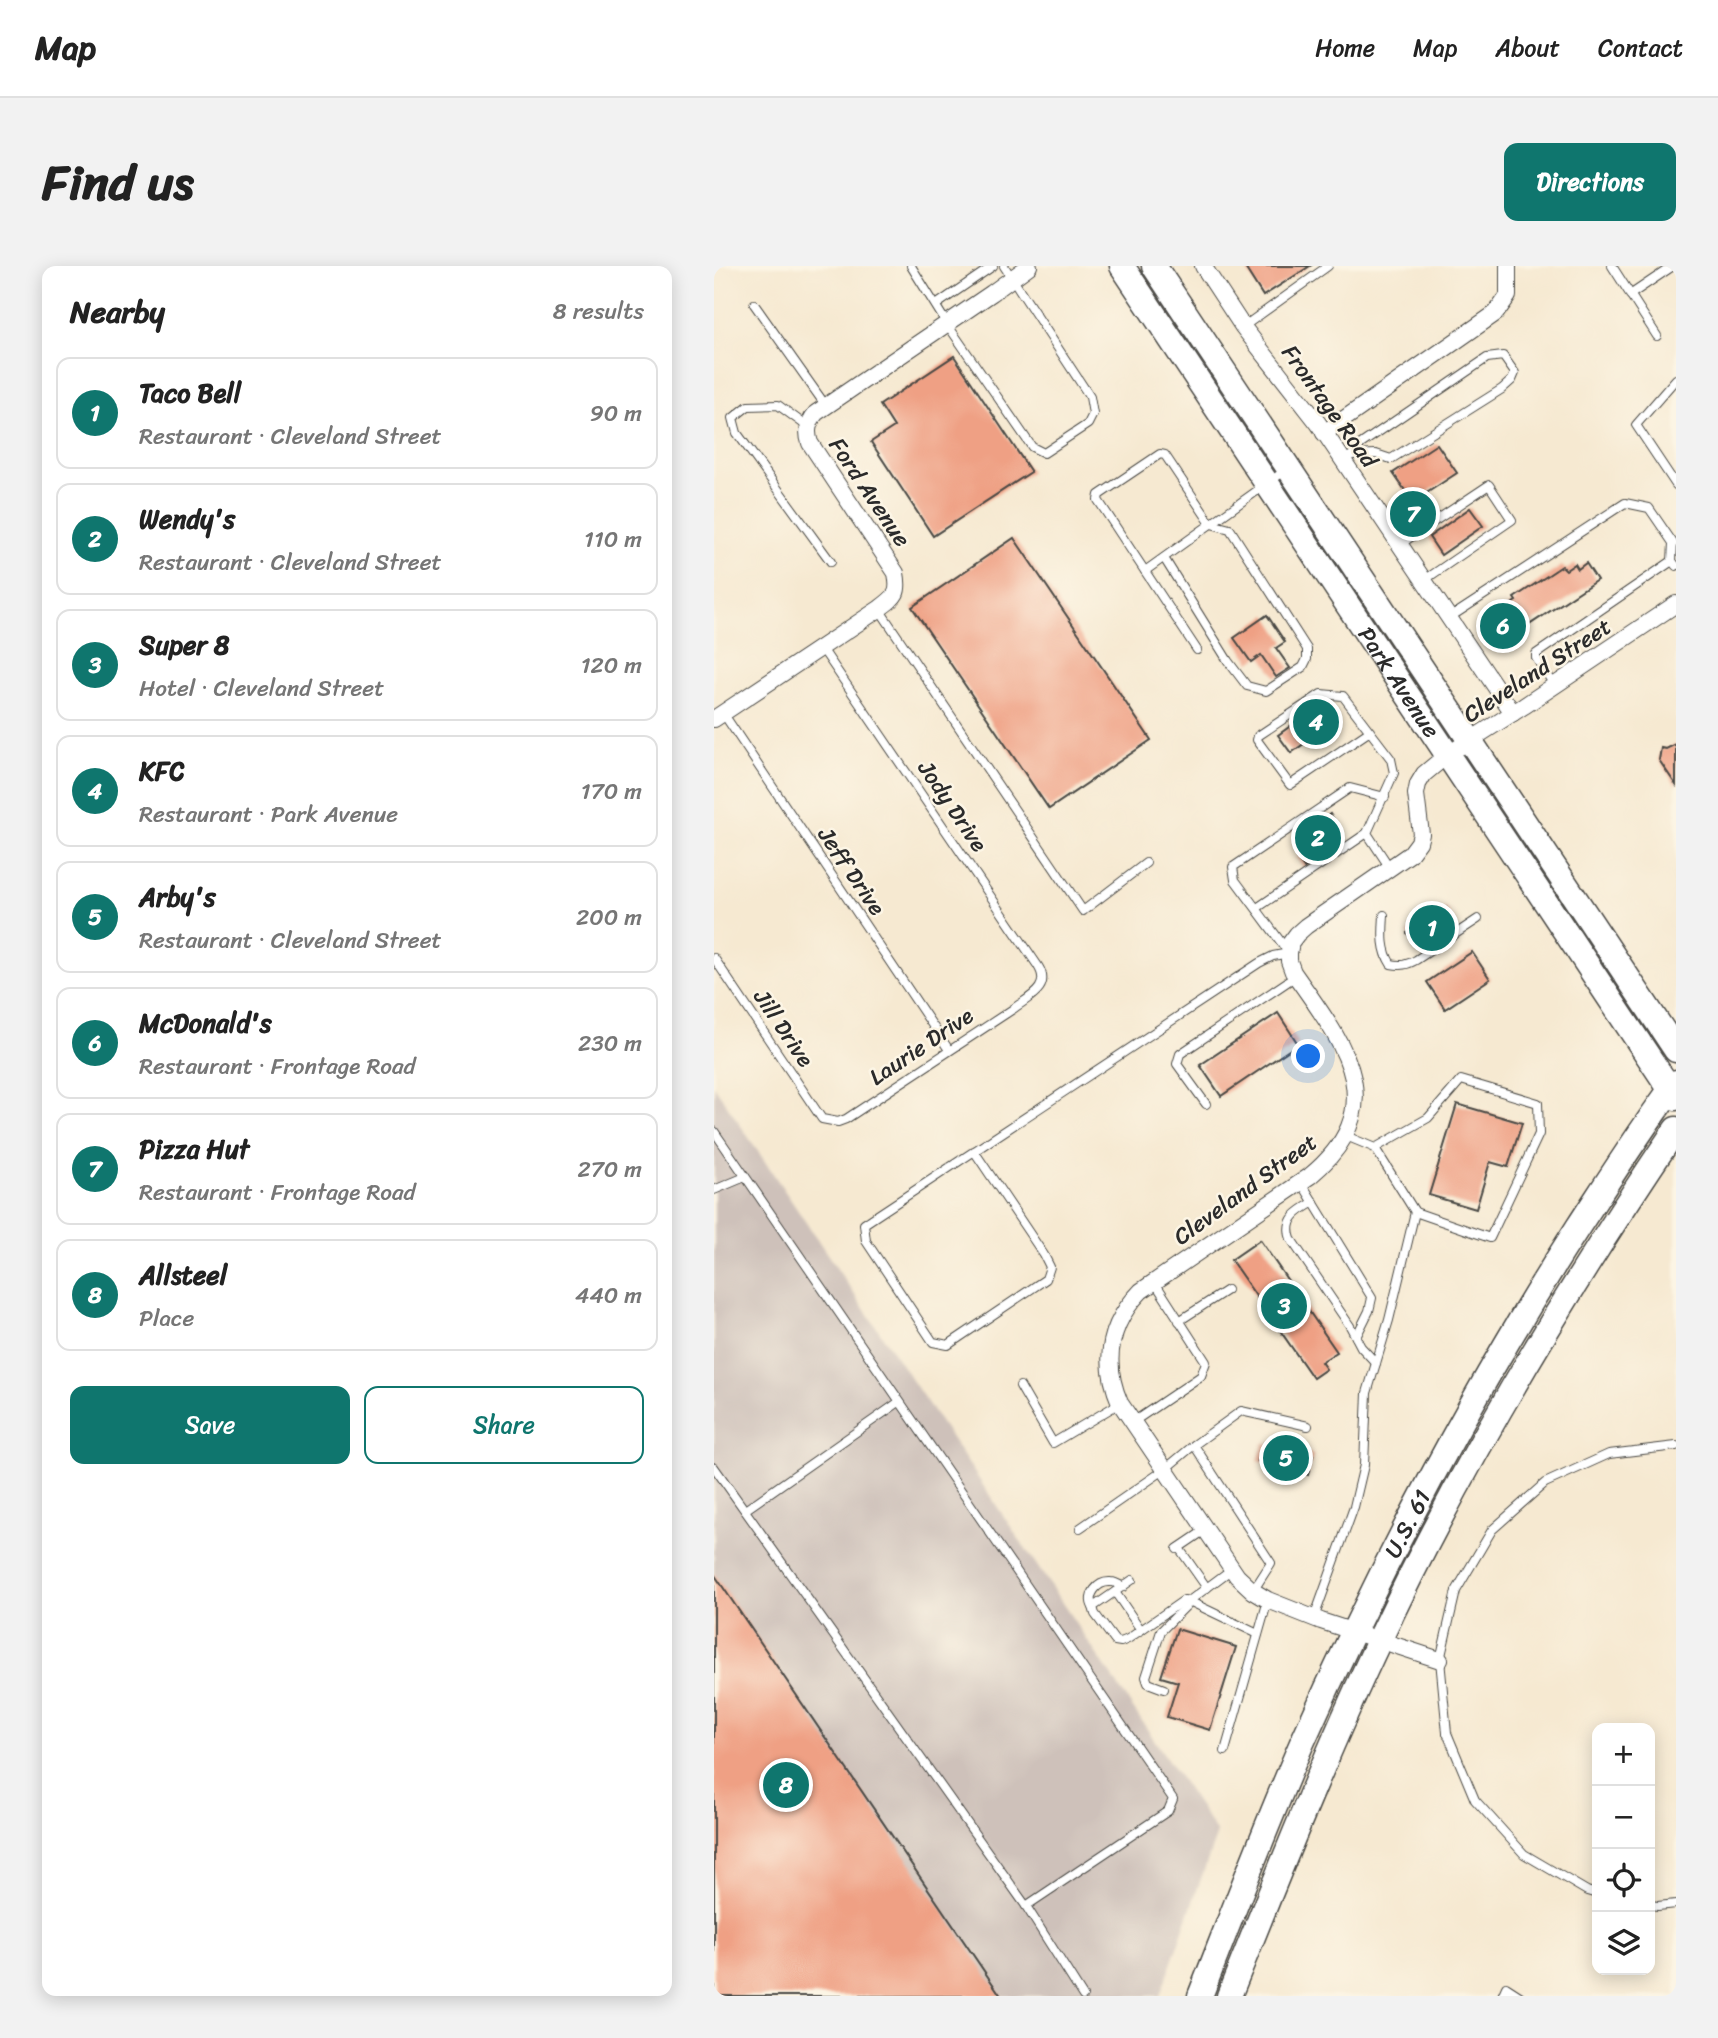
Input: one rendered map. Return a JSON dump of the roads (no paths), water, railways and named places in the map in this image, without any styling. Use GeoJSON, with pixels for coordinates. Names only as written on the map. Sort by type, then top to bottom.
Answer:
{"type":"FeatureCollection","features":[{"type":"Feature","properties":{"kind":"main road","name":"Park Avenue"},"geometry":{"type":"LineString","coordinates":[[1122,266],[1447,755],[1674,1090]]}},
{"type":"Feature","properties":{"kind":"main road","name":"Park Avenue"},"geometry":{"type":"LineString","coordinates":[[1154,266],[1676,1050]]}},
{"type":"Feature","properties":{"kind":"main road","name":"U.S. 61"},"geometry":{"type":"LineString","coordinates":[[1200,1996],[1277,1804],[1352,1632],[1428,1482],[1512,1334],[1613,1172],[1674,1090]]}},
{"type":"Feature","properties":{"kind":"main road","name":"U.S. 61"},"geometry":{"type":"LineString","coordinates":[[1229,1996],[1304,1810],[1379,1641],[1453,1494],[1538,1344],[1676,1129]]}},
{"type":"Feature","properties":{"kind":"street","name":"Ford Avenue"},"geometry":{"type":"LineString","coordinates":[[719,716],[895,596],[898,585],[896,572],[810,443],[810,420],[816,412],[947,324],[1008,272],[1029,266]]}},
{"type":"Feature","properties":{"kind":"street","name":"Frontage Road"},"geometry":{"type":"LineString","coordinates":[[1203,266],[1243,327],[1324,433],[1347,458],[1399,545],[1513,713]]}},
{"type":"Feature","properties":{"kind":"street"},"geometry":{"type":"LineString","coordinates":[[1324,433],[1496,313],[1508,296],[1508,266]]}},
{"type":"Feature","properties":{"kind":"street","name":"Cleveland Street"},"geometry":{"type":"LineString","coordinates":[[1440,1660],[1314,1618],[1268,1600],[1253,1591],[1232,1569],[1120,1403],[1110,1371],[1112,1339],[1129,1303],[1140,1291],[1301,1182],[1328,1161],[1346,1136],[1356,1092],[1352,1069],[1342,1046],[1296,976],[1289,961],[1291,942],[1306,926],[1410,854],[1419,842],[1421,828],[1416,794],[1424,774],[1447,755],[1676,604]]}},
{"type":"Feature","properties":{"kind":"lane"},"geometry":{"type":"LineString","coordinates":[[911,266],[947,324],[1032,447],[1044,453],[1088,424],[1093,414],[1090,397],[1008,272]]}},
{"type":"Feature","properties":{"kind":"lane"},"geometry":{"type":"LineString","coordinates":[[936,305],[993,266]]}},
{"type":"Feature","properties":{"kind":"lane"},"geometry":{"type":"LineString","coordinates":[[1243,327],[1328,266]]}},
{"type":"Feature","properties":{"kind":"lane"},"geometry":{"type":"LineString","coordinates":[[1612,266],[1657,336]]}},
{"type":"Feature","properties":{"kind":"lane"},"geometry":{"type":"LineString","coordinates":[[1630,295],[1673,266]]}},
{"type":"Feature","properties":{"kind":"lane"},"geometry":{"type":"LineString","coordinates":[[754,304],[825,406]]}},
{"type":"Feature","properties":{"kind":"lane"},"geometry":{"type":"LineString","coordinates":[[1503,356],[1515,373],[1503,389],[1391,459],[1376,454],[1347,458],[1361,444],[1486,358],[1503,356]]}},
{"type":"Feature","properties":{"kind":"lane"},"geometry":{"type":"LineString","coordinates":[[1676,379],[1636,425],[1676,485]]}},
{"type":"Feature","properties":{"kind":"lane"},"geometry":{"type":"LineString","coordinates":[[808,427],[778,405],[748,406],[733,418],[737,433],[831,562]]}},
{"type":"Feature","properties":{"kind":"lane"},"geometry":{"type":"LineString","coordinates":[[1164,558],[1228,661],[1247,685],[1266,691],[1303,667],[1307,659],[1307,649],[1230,529],[1211,524],[1163,454],[1099,495],[1098,500],[1197,650]]}},
{"type":"Feature","properties":{"kind":"lane"},"geometry":{"type":"LineString","coordinates":[[1145,571],[1289,468]]}},
{"type":"Feature","properties":{"kind":"lane"},"geometry":{"type":"LineString","coordinates":[[1399,545],[1489,485],[1512,520],[1423,581]]}},
{"type":"Feature","properties":{"kind":"lane"},"geometry":{"type":"LineString","coordinates":[[1449,618],[1625,503],[1649,508],[1673,543],[1674,564],[1536,654],[1555,686]]}},
{"type":"Feature","properties":{"kind":"lane"},"geometry":{"type":"LineString","coordinates":[[879,609],[1083,911],[1146,863]]}},
{"type":"Feature","properties":{"kind":"lane","name":"Jody Drive"},"geometry":{"type":"LineString","coordinates":[[821,647],[1038,966],[1044,977],[1039,990]]}},
{"type":"Feature","properties":{"kind":"lane"},"geometry":{"type":"LineString","coordinates":[[1256,908],[1367,833],[1394,773],[1391,760],[1370,731],[1343,696],[1321,694],[1258,736],[1257,740],[1290,785],[1370,731]]}},
{"type":"Feature","properties":{"kind":"lane","name":"Jeff Drive"},"geometry":{"type":"LineString","coordinates":[[719,716],[949,1050]]}},
{"type":"Feature","properties":{"kind":"lane"},"geometry":{"type":"LineString","coordinates":[[974,1151],[1050,1266],[1046,1279],[948,1345],[933,1342],[866,1241],[864,1224],[974,1151],[1259,963],[1273,956],[1289,953],[1235,880],[1233,867],[1350,788],[1385,797]]}},
{"type":"Feature","properties":{"kind":"lane"},"geometry":{"type":"LineString","coordinates":[[1367,833],[1390,868]]}},
{"type":"Feature","properties":{"kind":"lane"},"geometry":{"type":"LineString","coordinates":[[1384,915],[1382,934],[1387,959],[1391,964],[1400,965],[1416,960],[1478,919]]}},
{"type":"Feature","properties":{"kind":"lane","name":"Jill Drive"},"geometry":{"type":"LineString","coordinates":[[714,958],[822,1119]]}},
{"type":"Feature","properties":{"kind":"lane"},"geometry":{"type":"LineString","coordinates":[[1206,1104],[1177,1064],[1180,1054],[1296,976]]}},
{"type":"Feature","properties":{"kind":"lane","name":"Laurie Drive"},"geometry":{"type":"LineString","coordinates":[[822,1119],[838,1122],[846,1119],[1039,990]]}},
{"type":"Feature","properties":{"kind":"lane"},"geometry":{"type":"LineString","coordinates":[[1346,1136],[1375,1149],[1415,1212],[1490,1238],[1539,1133],[1538,1103],[1461,1080],[1428,1118],[1375,1149]]}},
{"type":"Feature","properties":{"kind":"lane"},"geometry":{"type":"LineString","coordinates":[[714,1131],[1173,1800],[1168,1811],[1026,1906]]}},
{"type":"Feature","properties":{"kind":"lane"},"geometry":{"type":"LineString","coordinates":[[714,1190],[745,1177]]}},
{"type":"Feature","properties":{"kind":"lane"},"geometry":{"type":"LineString","coordinates":[[1301,1182],[1372,1298],[1369,1311],[1356,1337]]}},
{"type":"Feature","properties":{"kind":"lane"},"geometry":{"type":"LineString","coordinates":[[1314,1202],[1294,1214],[1288,1231],[1291,1239],[1361,1347],[1376,1363]]}},
{"type":"Feature","properties":{"kind":"lane"},"geometry":{"type":"LineString","coordinates":[[1314,1618],[1354,1507],[1364,1465],[1367,1393],[1389,1320],[1415,1212]]}},
{"type":"Feature","properties":{"kind":"lane"},"geometry":{"type":"LineString","coordinates":[[1132,1423],[1201,1376],[1206,1362],[1154,1282]]}},
{"type":"Feature","properties":{"kind":"lane"},"geometry":{"type":"LineString","coordinates":[[1179,1321],[1227,1290]]}},
{"type":"Feature","properties":{"kind":"lane"},"geometry":{"type":"LineString","coordinates":[[1020,1386],[1053,1443],[1120,1403]]}},
{"type":"Feature","properties":{"kind":"lane"},"geometry":{"type":"LineString","coordinates":[[745,1510],[899,1402]]}},
{"type":"Feature","properties":{"kind":"lane"},"geometry":{"type":"LineString","coordinates":[[1080,1528],[1164,1470],[1241,1411],[1308,1426]]}},
{"type":"Feature","properties":{"kind":"lane"},"geometry":{"type":"LineString","coordinates":[[1194,1446],[1271,1563],[1253,1591]]}},
{"type":"Feature","properties":{"kind":"lane"},"geometry":{"type":"LineString","coordinates":[[1592,1892],[1524,1854],[1475,1800],[1447,1733],[1440,1660],[1456,1591],[1492,1530],[1545,1483],[1609,1454],[1676,1446]]}},
{"type":"Feature","properties":{"kind":"lane"},"geometry":{"type":"LineString","coordinates":[[714,1467],[1026,1906],[1083,1996]]}},
{"type":"Feature","properties":{"kind":"lane"},"geometry":{"type":"LineString","coordinates":[[1205,1530],[1178,1548],[1207,1588]]}},
{"type":"Feature","properties":{"kind":"lane"},"geometry":{"type":"LineString","coordinates":[[1164,1689],[1148,1682],[1146,1677],[1161,1631],[1189,1601],[1232,1569]]}},
{"type":"Feature","properties":{"kind":"lane"},"geometry":{"type":"LineString","coordinates":[[1093,1607],[1132,1580]]}},
{"type":"Feature","properties":{"kind":"lane"},"geometry":{"type":"LineString","coordinates":[[1123,1587],[1113,1582],[1104,1583],[1090,1595],[1089,1602],[1095,1614],[1115,1641],[1128,1639],[1184,1600],[1258,1634]]}},
{"type":"Feature","properties":{"kind":"lane"},"geometry":{"type":"LineString","coordinates":[[1115,1592],[1141,1630]]}},
{"type":"Feature","properties":{"kind":"lane"},"geometry":{"type":"LineString","coordinates":[[1225,1751],[1268,1600]]}},
{"type":"Feature","properties":{"kind":"lane"},"geometry":{"type":"LineString","coordinates":[[1655,1906],[1676,1905]]}},
{"type":"Feature","properties":{"kind":"lane"},"geometry":{"type":"LineString","coordinates":[[1502,1996],[1506,1987],[1520,1996]]}},
{"type":"Feature","properties":{"kind":"place","name":"Pizza Hut"},"geometry":{"type":"Point","coordinates":[1413,514]}},
{"type":"Feature","properties":{"kind":"place","name":"McDonald's"},"geometry":{"type":"Point","coordinates":[1503,626]}},
{"type":"Feature","properties":{"kind":"place","name":"KFC"},"geometry":{"type":"Point","coordinates":[1316,722]}},
{"type":"Feature","properties":{"kind":"place","name":"Wendy's"},"geometry":{"type":"Point","coordinates":[1318,838]}},
{"type":"Feature","properties":{"kind":"place","name":"Taco Bell"},"geometry":{"type":"Point","coordinates":[1432,928]}},
{"type":"Feature","properties":{"kind":"place","name":"Super 8"},"geometry":{"type":"Point","coordinates":[1284,1306]}},
{"type":"Feature","properties":{"kind":"place","name":"Arby's"},"geometry":{"type":"Point","coordinates":[1286,1458]}},
{"type":"Feature","properties":{"kind":"place","name":"Allsteel"},"geometry":{"type":"Point","coordinates":[786,1785]}}]}
